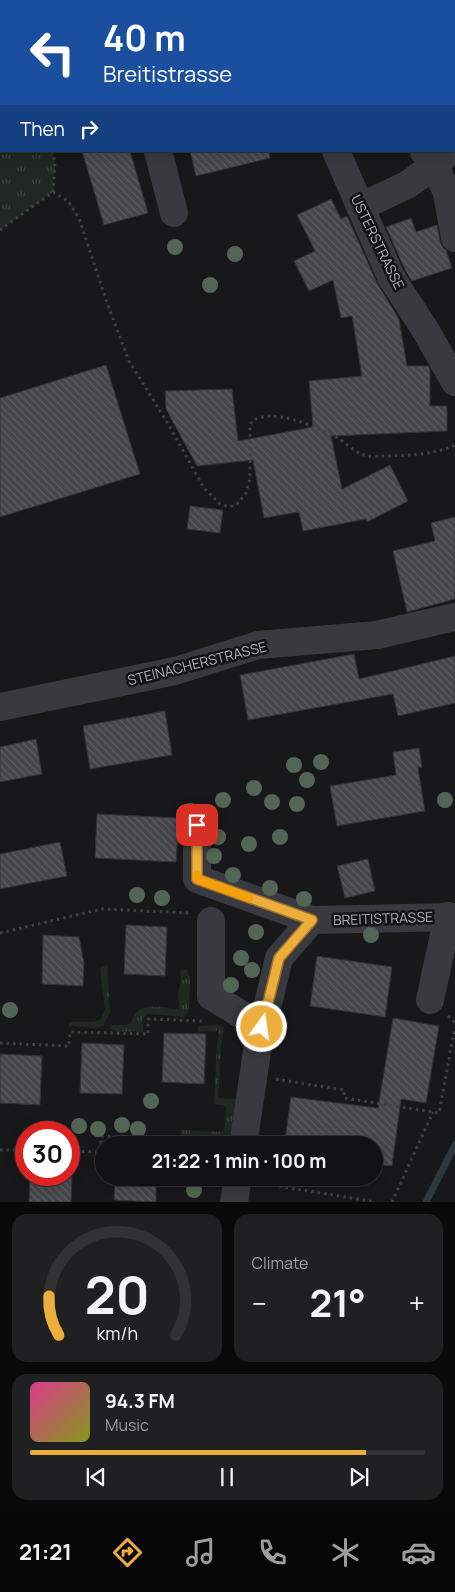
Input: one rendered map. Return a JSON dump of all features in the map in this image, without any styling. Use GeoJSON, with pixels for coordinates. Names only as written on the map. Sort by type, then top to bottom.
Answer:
{"type":"FeatureCollection","features":[{"type":"Feature","properties":{"kind":"street"},"geometry":{"type":"LineString","coordinates":[[158,152],[174,213]]}},
{"type":"Feature","properties":{"kind":"street","name":"USTERSTRASSE"},"geometry":{"type":"LineString","coordinates":[[336,152],[392,276],[451,365]]}},
{"type":"Feature","properties":{"kind":"street"},"geometry":{"type":"LineString","coordinates":[[360,207],[407,185],[443,152]]}},
{"type":"Feature","properties":{"kind":"street"},"geometry":{"type":"LineString","coordinates":[[443,152],[447,193],[455,238]]}},
{"type":"Feature","properties":{"kind":"street","name":"STEINACHERSTRASSE"},"geometry":{"type":"LineString","coordinates":[[0,707],[175,671],[258,645],[377,635],[455,617]]}},
{"type":"Feature","properties":{"kind":"street","name":"BREITISTRASSE"},"geometry":{"type":"LineString","coordinates":[[197,825],[197,879],[312,920],[452,916]]}},
{"type":"Feature","properties":{"kind":"street"},"geometry":{"type":"LineString","coordinates":[[430,1000],[452,916]]}},
{"type":"Feature","properties":{"kind":"street"},"geometry":{"type":"LineString","coordinates":[[244,1136],[262,1027],[279,958],[312,920]]}},
{"type":"Feature","properties":{"kind":"street"},"geometry":{"type":"LineString","coordinates":[[211,921],[211,996],[262,1027]]}},
{"type":"Feature","properties":{"kind":"path"},"geometry":{"type":"LineString","coordinates":[[52,152],[55,164],[53,192]]}},
{"type":"Feature","properties":{"kind":"path"},"geometry":{"type":"LineString","coordinates":[[0,230],[53,192]]}},
{"type":"Feature","properties":{"kind":"path"},"geometry":{"type":"LineString","coordinates":[[53,192],[68,200],[79,218],[106,300],[129,360],[204,488],[220,504],[229,507],[238,504],[246,493],[250,478],[250,424],[253,420],[262,417],[290,418],[308,424],[337,438],[352,450],[368,456],[425,454],[444,450],[455,445]]}},
{"type":"Feature","properties":{"kind":"path"},"geometry":{"type":"LineString","coordinates":[[0,933],[102,909],[200,913],[211,921]]}},
{"type":"Feature","properties":{"kind":"path"},"geometry":{"type":"LineString","coordinates":[[0,1043],[69,1046],[70,1032],[148,1034],[148,1019],[205,1022]]}},
{"type":"Feature","properties":{"kind":"path"},"geometry":{"type":"LineString","coordinates":[[253,1075],[344,1090],[344,1098],[439,1113],[455,1027]]}},
{"type":"Feature","properties":{"kind":"path"},"geometry":{"type":"LineString","coordinates":[[392,1202],[433,1112]]}},
{"type":"Feature","properties":{"kind":"path"},"geometry":{"type":"LineString","coordinates":[[0,1150],[15,1150]]}},
{"type":"Feature","properties":{"kind":"path"},"geometry":{"type":"LineString","coordinates":[[80,1151],[95,1152]]}},
{"type":"Feature","properties":{"kind":"path"},"geometry":{"type":"LineString","coordinates":[[236,1186],[376,1202]]}},
{"type":"Feature","properties":{"kind":"green space"},"geometry":{"type":"Polygon","coordinates":[[[0,152],[52,152],[55,163],[53,192],[0,230],[0,152]]]}},
{"type":"Feature","properties":{"kind":"green space"},"geometry":{"type":"Polygon","coordinates":[[[107,965],[110,1012],[103,1026],[96,1028],[69,1026],[69,1022],[93,1022],[100,1020],[105,1010],[100,968],[107,965]]]}},
{"type":"Feature","properties":{"kind":"green space"},"geometry":{"type":"Polygon","coordinates":[[[186,969],[190,977],[189,1010],[185,1017],[147,1014],[143,1018],[143,1032],[115,1031],[109,1028],[113,1025],[131,1023],[134,1015],[144,1008],[179,1009],[180,971],[186,969]]]}},
{"type":"Feature","properties":{"kind":"green space"},"geometry":{"type":"Polygon","coordinates":[[[215,1025],[224,1027],[218,1098],[236,1099],[230,1136],[180,1136],[181,1130],[224,1132],[226,1106],[214,1104],[219,1030],[198,1032],[198,1026],[215,1025]]]}},
{"type":"Feature","properties":{"kind":"building"},"geometry":{"type":"Polygon","coordinates":[[[82,152],[130,152],[148,213],[104,225],[82,152]]]}},
{"type":"Feature","properties":{"kind":"building"},"geometry":{"type":"Polygon","coordinates":[[[190,152],[269,152],[270,158],[196,176],[190,152]]]}},
{"type":"Feature","properties":{"kind":"building"},"geometry":{"type":"Polygon","coordinates":[[[331,199],[341,219],[347,216],[377,283],[399,319],[407,366],[428,366],[430,369],[430,406],[447,406],[447,431],[331,436],[342,489],[390,465],[408,501],[367,522],[366,519],[303,531],[299,512],[264,518],[253,460],[197,466],[166,409],[165,391],[232,389],[238,441],[313,427],[309,381],[362,376],[352,316],[341,318],[333,280],[309,291],[294,261],[315,251],[297,215],[331,199]]]}},
{"type":"Feature","properties":{"kind":"building"},"geometry":{"type":"Polygon","coordinates":[[[411,218],[416,232],[437,225],[440,241],[446,250],[452,268],[412,281],[405,270],[386,227],[411,218]]]}},
{"type":"Feature","properties":{"kind":"building"},"geometry":{"type":"Polygon","coordinates":[[[106,365],[140,474],[0,517],[0,398],[106,365]]]}},
{"type":"Feature","properties":{"kind":"building"},"geometry":{"type":"Polygon","coordinates":[[[190,506],[223,510],[220,533],[187,529],[190,506]]]}},
{"type":"Feature","properties":{"kind":"building"},"geometry":{"type":"Polygon","coordinates":[[[455,517],[455,599],[407,612],[393,551],[435,541],[431,523],[455,517]]]}},
{"type":"Feature","properties":{"kind":"building"},"geometry":{"type":"Polygon","coordinates":[[[354,654],[359,679],[455,656],[455,703],[398,716],[393,694],[248,720],[240,675],[354,654]]]}},
{"type":"Feature","properties":{"kind":"building"},"geometry":{"type":"Polygon","coordinates":[[[165,711],[172,755],[90,769],[83,726],[165,711]]]}},
{"type":"Feature","properties":{"kind":"building"},"geometry":{"type":"Polygon","coordinates":[[[36,739],[42,774],[0,782],[0,747],[36,739]]]}},
{"type":"Feature","properties":{"kind":"building"},"geometry":{"type":"Polygon","coordinates":[[[419,748],[422,767],[418,768],[425,811],[337,826],[330,786],[396,775],[393,752],[419,748]]]}},
{"type":"Feature","properties":{"kind":"building"},"geometry":{"type":"Polygon","coordinates":[[[97,814],[179,818],[176,862],[95,858],[97,814]]]}},
{"type":"Feature","properties":{"kind":"building"},"geometry":{"type":"Polygon","coordinates":[[[60,842],[67,876],[0,889],[0,854],[60,842]]]}},
{"type":"Feature","properties":{"kind":"building"},"geometry":{"type":"Polygon","coordinates":[[[368,859],[375,891],[345,898],[337,866],[368,859]]]}},
{"type":"Feature","properties":{"kind":"building"},"geometry":{"type":"Polygon","coordinates":[[[126,925],[167,927],[165,976],[124,974],[126,925]]]}},
{"type":"Feature","properties":{"kind":"building"},"geometry":{"type":"Polygon","coordinates":[[[43,935],[79,937],[84,963],[83,986],[42,984],[43,935]]]}},
{"type":"Feature","properties":{"kind":"building"},"geometry":{"type":"Polygon","coordinates":[[[317,956],[392,967],[385,1017],[310,1006],[317,956]]]}},
{"type":"Feature","properties":{"kind":"building"},"geometry":{"type":"Polygon","coordinates":[[[393,1018],[439,1026],[426,1103],[401,1099],[392,1166],[383,1165],[383,1136],[286,1136],[291,1097],[378,1108],[393,1018]]]}},
{"type":"Feature","properties":{"kind":"building"},"geometry":{"type":"Polygon","coordinates":[[[164,1033],[206,1034],[204,1084],[162,1082],[164,1033]]]}},
{"type":"Feature","properties":{"kind":"building"},"geometry":{"type":"Polygon","coordinates":[[[82,1043],[124,1045],[122,1094],[80,1093],[82,1043]]]}},
{"type":"Feature","properties":{"kind":"building"},"geometry":{"type":"Polygon","coordinates":[[[0,1054],[42,1056],[40,1105],[0,1103],[0,1054]]]}},
{"type":"Feature","properties":{"kind":"building"},"geometry":{"type":"Polygon","coordinates":[[[30,1186],[72,1186],[71,1202],[29,1202],[30,1186]]]}},
{"type":"Feature","properties":{"kind":"building"},"geometry":{"type":"Polygon","coordinates":[[[115,1186],[156,1186],[156,1202],[114,1200],[115,1186]]]}},
{"type":"Feature","properties":{"kind":"waterway"},"geometry":{"type":"LineString","coordinates":[[426,1202],[455,1145]]}},
{"type":"Feature","properties":{"kind":"slow traffic"},"geometry":{"type":"LineString","coordinates":[[197,875],[197,879],[249,898]]}},
{"type":"Feature","properties":{"kind":"route"},"geometry":{"type":"LineString","coordinates":[[197,825],[197,879],[312,920],[279,958],[262,1027]]}}]}
